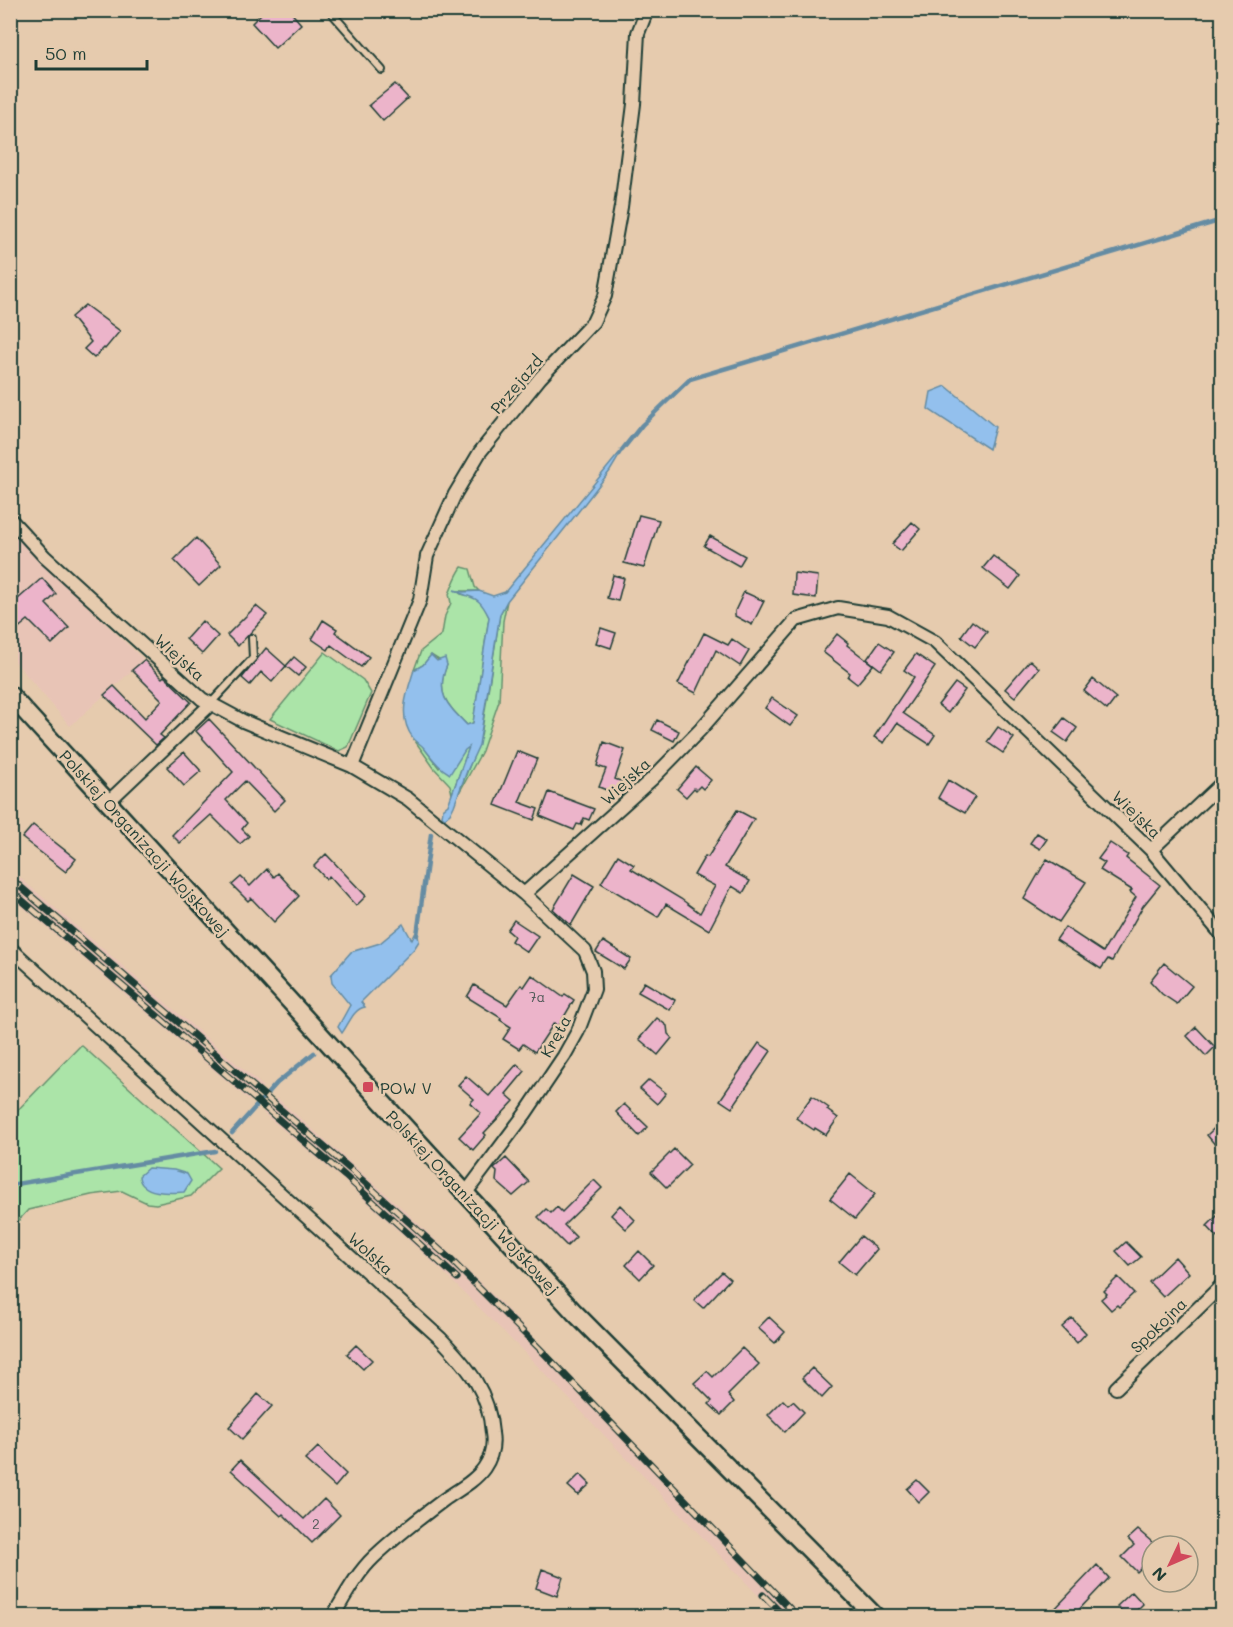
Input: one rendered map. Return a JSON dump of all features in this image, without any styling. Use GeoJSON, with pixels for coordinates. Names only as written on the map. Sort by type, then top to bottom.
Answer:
{"type":"FeatureCollection","features":[{"type":"Feature","properties":{"kind":"main road","name":"Polskiej Organizacji Wojskowej"},"geometry":{"type":"LineString","coordinates":[[10,695],[465,1194],[616,1356],[874,1617]]}},
{"type":"Feature","properties":{"kind":"street","name":"Przejazd"},"geometry":{"type":"LineString","coordinates":[[352,766],[420,600],[427,556],[455,494],[480,453],[540,378],[594,322],[605,296],[634,104],[638,33],[647,10]]}},
{"type":"Feature","properties":{"kind":"street","name":"Wiejska"},"geometry":{"type":"LineString","coordinates":[[10,519],[45,557],[202,699],[243,721],[352,766],[408,799],[525,894],[653,778],[700,730],[796,620],[838,608],[888,616],[935,642],[1151,850],[1222,934]]}},
{"type":"Feature","properties":{"kind":"street"},"geometry":{"type":"LineString","coordinates":[[108,802],[211,704]]}},
{"type":"Feature","properties":{"kind":"street"},"geometry":{"type":"LineString","coordinates":[[1151,850],[1222,783]]}},
{"type":"Feature","properties":{"kind":"street","name":"Kręta"},"geometry":{"type":"LineString","coordinates":[[465,1194],[564,1056],[578,1031],[594,989],[593,971],[585,951],[525,894]]}},
{"type":"Feature","properties":{"kind":"street","name":"Wolska"},"geometry":{"type":"LineString","coordinates":[[10,948],[441,1340],[462,1361],[477,1382],[487,1402],[493,1439],[492,1451],[485,1468],[373,1557],[351,1585],[333,1617]]}},
{"type":"Feature","properties":{"kind":"street","name":"Spokojna"},"geometry":{"type":"LineString","coordinates":[[1116,1388],[1222,1285]]}},
{"type":"Feature","properties":{"kind":"lane"},"geometry":{"type":"LineString","coordinates":[[329,10],[381,70]]}},
{"type":"Feature","properties":{"kind":"lane"},"geometry":{"type":"LineString","coordinates":[[211,704],[253,658],[252,638]]}},
{"type":"Feature","properties":{"kind":"shaded area"},"geometry":{"type":"Polygon","coordinates":[[[10,531],[144,660],[70,726],[11,657],[10,531]]]}},
{"type":"Feature","properties":{"kind":"shaded area"},"geometry":{"type":"Polygon","coordinates":[[[11,870],[263,1086],[250,1101],[11,897],[11,870]]]}},
{"type":"Feature","properties":{"kind":"shaded area"},"geometry":{"type":"Polygon","coordinates":[[[277,1098],[403,1209],[495,1297],[802,1616],[778,1616],[527,1355],[438,1267],[342,1179],[263,1113],[277,1098]]]}},
{"type":"Feature","properties":{"kind":"green space"},"geometry":{"type":"Polygon","coordinates":[[[462,567],[470,569],[475,587],[479,591],[457,591],[475,597],[482,603],[489,617],[473,723],[467,725],[445,698],[442,684],[447,665],[431,655],[423,665],[414,670],[421,651],[442,634],[445,616],[451,603],[449,594],[462,567]]]}},
{"type":"Feature","properties":{"kind":"green space"},"geometry":{"type":"Polygon","coordinates":[[[507,601],[503,621],[499,701],[482,751],[459,793],[481,736],[500,614],[507,601]]]}},
{"type":"Feature","properties":{"kind":"green space"},"geometry":{"type":"Polygon","coordinates":[[[325,652],[363,680],[371,693],[348,747],[339,751],[270,719],[325,652]]]}},
{"type":"Feature","properties":{"kind":"green space"},"geometry":{"type":"Polygon","coordinates":[[[413,738],[422,745],[439,768],[470,745],[452,794],[450,785],[434,768],[413,738]]]}},
{"type":"Feature","properties":{"kind":"green space"},"geometry":{"type":"Polygon","coordinates":[[[81,1045],[219,1168],[191,1196],[156,1204],[147,1203],[122,1191],[91,1195],[28,1210],[11,1229],[11,1117],[81,1045]]]}},
{"type":"Feature","properties":{"kind":"water"},"geometry":{"type":"Polygon","coordinates":[[[946,386],[995,427],[989,449],[928,409],[931,392],[946,386]]]}},
{"type":"Feature","properties":{"kind":"water"},"geometry":{"type":"Polygon","coordinates":[[[625,446],[610,471],[507,601],[500,614],[479,745],[454,806],[445,818],[442,816],[443,809],[448,805],[469,747],[450,774],[439,766],[413,738],[405,722],[404,713],[406,696],[414,670],[423,665],[431,655],[437,661],[445,658],[447,665],[442,684],[445,698],[467,725],[473,723],[489,617],[478,601],[454,590],[479,591],[493,596],[505,592],[625,446]]]}},
{"type":"Feature","properties":{"kind":"water"},"geometry":{"type":"Polygon","coordinates":[[[403,924],[412,940],[417,930],[419,941],[414,949],[361,1002],[365,1007],[354,1014],[342,1033],[338,1027],[350,1005],[332,983],[331,975],[351,952],[380,943],[403,924]]]}},
{"type":"Feature","properties":{"kind":"water"},"geometry":{"type":"Polygon","coordinates":[[[148,1168],[174,1170],[187,1174],[191,1181],[184,1192],[150,1190],[141,1182],[139,1176],[148,1168]]]}},
{"type":"Feature","properties":{"kind":"building"},"geometry":{"type":"Polygon","coordinates":[[[265,10],[289,10],[301,24],[275,48],[252,23],[265,10]]]}},
{"type":"Feature","properties":{"kind":"building"},"geometry":{"type":"Polygon","coordinates":[[[395,84],[408,98],[383,121],[369,105],[395,84]]]}},
{"type":"Feature","properties":{"kind":"building"},"geometry":{"type":"Polygon","coordinates":[[[85,305],[120,331],[94,358],[84,349],[91,342],[71,317],[85,305]]]}},
{"type":"Feature","properties":{"kind":"building"},"geometry":{"type":"Polygon","coordinates":[[[639,515],[659,520],[644,568],[624,563],[639,515]]]}},
{"type":"Feature","properties":{"kind":"building"},"geometry":{"type":"Polygon","coordinates":[[[912,522],[920,529],[901,551],[892,544],[912,522]]]}},
{"type":"Feature","properties":{"kind":"building"},"geometry":{"type":"Polygon","coordinates":[[[710,536],[745,556],[739,566],[704,546],[710,536]]]}},
{"type":"Feature","properties":{"kind":"building"},"geometry":{"type":"Polygon","coordinates":[[[196,538],[221,565],[199,586],[174,560],[196,538]]]}},
{"type":"Feature","properties":{"kind":"building"},"geometry":{"type":"Polygon","coordinates":[[[993,556],[1020,576],[1010,589],[983,568],[993,556]]]}},
{"type":"Feature","properties":{"kind":"building"},"geometry":{"type":"Polygon","coordinates":[[[794,573],[818,576],[816,598],[793,595],[794,573]]]}},
{"type":"Feature","properties":{"kind":"building"},"geometry":{"type":"Polygon","coordinates":[[[613,575],[624,578],[618,601],[607,598],[613,575]]]}},
{"type":"Feature","properties":{"kind":"building"},"geometry":{"type":"Polygon","coordinates":[[[42,578],[56,594],[46,604],[69,628],[52,644],[28,620],[10,635],[10,606],[42,578]]]}},
{"type":"Feature","properties":{"kind":"building"},"geometry":{"type":"Polygon","coordinates":[[[744,592],[764,601],[752,625],[735,616],[744,592]]]}},
{"type":"Feature","properties":{"kind":"building"},"geometry":{"type":"Polygon","coordinates":[[[256,606],[267,615],[238,646],[227,635],[256,606]]]}},
{"type":"Feature","properties":{"kind":"building"},"geometry":{"type":"Polygon","coordinates":[[[323,620],[337,629],[335,632],[369,657],[361,667],[331,645],[328,650],[312,639],[323,620]]]}},
{"type":"Feature","properties":{"kind":"building"},"geometry":{"type":"Polygon","coordinates":[[[202,621],[218,636],[202,654],[186,639],[202,621]]]}},
{"type":"Feature","properties":{"kind":"building"},"geometry":{"type":"Polygon","coordinates":[[[972,621],[987,632],[975,647],[961,636],[972,621]]]}},
{"type":"Feature","properties":{"kind":"building"},"geometry":{"type":"Polygon","coordinates":[[[601,628],[616,633],[611,648],[596,643],[601,628]]]}},
{"type":"Feature","properties":{"kind":"building"},"geometry":{"type":"Polygon","coordinates":[[[704,633],[728,645],[732,639],[749,651],[740,666],[716,650],[696,693],[678,684],[704,633]]]}},
{"type":"Feature","properties":{"kind":"building"},"geometry":{"type":"Polygon","coordinates":[[[837,634],[848,643],[847,645],[873,665],[857,684],[848,677],[850,673],[823,652],[837,634]]]}},
{"type":"Feature","properties":{"kind":"building"},"geometry":{"type":"Polygon","coordinates":[[[879,642],[894,652],[881,670],[867,659],[879,642]]]}},
{"type":"Feature","properties":{"kind":"building"},"geometry":{"type":"Polygon","coordinates":[[[266,648],[286,666],[272,682],[261,672],[250,685],[242,678],[266,648]]]}},
{"type":"Feature","properties":{"kind":"building"},"geometry":{"type":"Polygon","coordinates":[[[916,654],[935,667],[903,713],[935,735],[929,744],[897,723],[884,743],[874,737],[914,677],[904,670],[916,654]]]}},
{"type":"Feature","properties":{"kind":"building"},"geometry":{"type":"Polygon","coordinates":[[[294,657],[306,667],[298,676],[286,666],[294,657]]]}},
{"type":"Feature","properties":{"kind":"building"},"geometry":{"type":"Polygon","coordinates":[[[144,660],[191,702],[160,735],[164,738],[156,745],[104,695],[114,686],[145,718],[162,700],[132,670],[144,660]]]}},
{"type":"Feature","properties":{"kind":"building"},"geometry":{"type":"Polygon","coordinates":[[[1030,660],[1039,668],[1015,697],[1005,689],[1030,660]]]}},
{"type":"Feature","properties":{"kind":"building"},"geometry":{"type":"Polygon","coordinates":[[[1093,679],[1116,698],[1107,710],[1084,691],[1093,679]]]}},
{"type":"Feature","properties":{"kind":"building"},"geometry":{"type":"Polygon","coordinates":[[[955,683],[965,690],[948,713],[938,705],[955,683]]]}},
{"type":"Feature","properties":{"kind":"building"},"geometry":{"type":"Polygon","coordinates":[[[772,698],[798,716],[790,726],[765,708],[772,698]]]}},
{"type":"Feature","properties":{"kind":"building"},"geometry":{"type":"Polygon","coordinates":[[[1064,718],[1077,728],[1067,742],[1053,732],[1064,718]]]}},
{"type":"Feature","properties":{"kind":"building"},"geometry":{"type":"Polygon","coordinates":[[[209,719],[285,800],[274,811],[245,781],[226,800],[247,823],[242,829],[249,836],[240,844],[211,815],[180,843],[172,835],[233,772],[196,731],[209,719]]]}},
{"type":"Feature","properties":{"kind":"building"},"geometry":{"type":"Polygon","coordinates":[[[657,720],[679,731],[674,741],[652,730],[657,720]]]}},
{"type":"Feature","properties":{"kind":"building"},"geometry":{"type":"Polygon","coordinates":[[[998,727],[1014,738],[1003,753],[987,742],[998,727]]]}},
{"type":"Feature","properties":{"kind":"building"},"geometry":{"type":"Polygon","coordinates":[[[604,742],[625,750],[615,779],[631,785],[621,796],[599,787],[606,769],[597,766],[604,742]]]}},
{"type":"Feature","properties":{"kind":"building"},"geometry":{"type":"Polygon","coordinates":[[[517,751],[537,759],[519,802],[538,809],[534,820],[495,805],[517,751]]]}},
{"type":"Feature","properties":{"kind":"building"},"geometry":{"type":"Polygon","coordinates":[[[184,752],[201,771],[184,786],[167,767],[184,752]]]}},
{"type":"Feature","properties":{"kind":"building"},"geometry":{"type":"Polygon","coordinates":[[[696,767],[711,780],[703,789],[700,786],[696,790],[694,788],[686,797],[677,789],[696,767]]]}},
{"type":"Feature","properties":{"kind":"building"},"geometry":{"type":"Polygon","coordinates":[[[948,780],[975,797],[965,813],[938,798],[948,780]]]}},
{"type":"Feature","properties":{"kind":"building"},"geometry":{"type":"Polygon","coordinates":[[[549,792],[594,809],[589,820],[584,818],[581,825],[577,824],[574,830],[540,816],[549,792]]]}},
{"type":"Feature","properties":{"kind":"building"},"geometry":{"type":"Polygon","coordinates":[[[737,810],[754,819],[725,867],[750,881],[743,893],[732,886],[709,930],[666,904],[658,917],[601,883],[618,855],[634,865],[631,869],[700,913],[715,886],[694,875],[737,810]]]}},
{"type":"Feature","properties":{"kind":"building"},"geometry":{"type":"Polygon","coordinates":[[[33,825],[76,859],[66,872],[22,838],[33,825]]]}},
{"type":"Feature","properties":{"kind":"building"},"geometry":{"type":"Polygon","coordinates":[[[1037,833],[1047,839],[1040,849],[1030,843],[1037,833]]]}},
{"type":"Feature","properties":{"kind":"building"},"geometry":{"type":"Polygon","coordinates":[[[1110,843],[1128,855],[1126,858],[1160,885],[1143,906],[1112,961],[1108,959],[1101,969],[1056,940],[1065,927],[1103,952],[1136,897],[1130,892],[1132,890],[1100,870],[1105,863],[1098,859],[1110,843]]]}},
{"type":"Feature","properties":{"kind":"building"},"geometry":{"type":"Polygon","coordinates":[[[326,854],[366,896],[356,906],[329,876],[326,879],[314,866],[326,854]]]}},
{"type":"Feature","properties":{"kind":"building"},"geometry":{"type":"Polygon","coordinates":[[[1047,859],[1086,882],[1059,922],[1024,899],[1047,859]]]}},
{"type":"Feature","properties":{"kind":"building"},"geometry":{"type":"Polygon","coordinates":[[[267,869],[274,877],[278,873],[299,896],[274,922],[251,898],[248,901],[232,885],[241,877],[250,886],[267,869]]]}},
{"type":"Feature","properties":{"kind":"building"},"geometry":{"type":"Polygon","coordinates":[[[574,874],[594,886],[571,925],[553,909],[574,874]]]}},
{"type":"Feature","properties":{"kind":"building"},"geometry":{"type":"Polygon","coordinates":[[[514,920],[538,936],[527,952],[511,941],[514,936],[507,930],[514,920]]]}},
{"type":"Feature","properties":{"kind":"building"},"geometry":{"type":"Polygon","coordinates":[[[603,941],[631,959],[624,969],[596,952],[603,941]]]}},
{"type":"Feature","properties":{"kind":"building"},"geometry":{"type":"Polygon","coordinates":[[[1164,963],[1192,986],[1177,1004],[1162,994],[1150,981],[1164,963]]]}},
{"type":"Feature","properties":{"kind":"building"},"geometry":{"type":"Polygon","coordinates":[[[532,975],[563,997],[565,994],[574,1000],[558,1027],[554,1023],[535,1052],[523,1044],[519,1049],[503,1039],[511,1027],[500,1020],[501,1018],[467,997],[474,985],[507,1005],[521,985],[524,987],[532,975]]]}},
{"type":"Feature","properties":{"kind":"building"},"geometry":{"type":"Polygon","coordinates":[[[644,982],[675,1000],[670,1010],[638,992],[644,982]]]}},
{"type":"Feature","properties":{"kind":"building"},"geometry":{"type":"Polygon","coordinates":[[[657,1018],[667,1026],[668,1034],[672,1038],[658,1055],[639,1039],[657,1018]]]}},
{"type":"Feature","properties":{"kind":"building"},"geometry":{"type":"Polygon","coordinates":[[[1196,1027],[1215,1047],[1206,1056],[1187,1036],[1196,1027]]]}},
{"type":"Feature","properties":{"kind":"building"},"geometry":{"type":"Polygon","coordinates":[[[759,1043],[771,1051],[732,1108],[720,1100],[759,1043]]]}},
{"type":"Feature","properties":{"kind":"building"},"geometry":{"type":"Polygon","coordinates":[[[517,1064],[525,1071],[506,1094],[514,1101],[484,1133],[486,1135],[473,1150],[459,1137],[481,1113],[470,1103],[474,1099],[458,1085],[466,1076],[489,1096],[517,1064]]]}},
{"type":"Feature","properties":{"kind":"building"},"geometry":{"type":"Polygon","coordinates":[[[649,1080],[666,1093],[657,1104],[640,1089],[649,1080]]]}},
{"type":"Feature","properties":{"kind":"building"},"geometry":{"type":"Polygon","coordinates":[[[812,1096],[829,1108],[827,1110],[838,1118],[826,1135],[796,1118],[812,1096]]]}},
{"type":"Feature","properties":{"kind":"building"},"geometry":{"type":"Polygon","coordinates":[[[624,1104],[648,1127],[639,1136],[616,1112],[624,1104]]]}},
{"type":"Feature","properties":{"kind":"building"},"geometry":{"type":"Polygon","coordinates":[[[1222,1121],[1222,1153],[1207,1135],[1222,1121]]]}},
{"type":"Feature","properties":{"kind":"building"},"geometry":{"type":"Polygon","coordinates":[[[674,1149],[690,1165],[667,1188],[651,1172],[674,1149]]]}},
{"type":"Feature","properties":{"kind":"building"},"geometry":{"type":"Polygon","coordinates":[[[506,1158],[529,1182],[513,1196],[496,1181],[497,1172],[494,1169],[506,1158]]]}},
{"type":"Feature","properties":{"kind":"building"},"geometry":{"type":"Polygon","coordinates":[[[850,1174],[875,1194],[855,1219],[830,1199],[850,1174]]]}},
{"type":"Feature","properties":{"kind":"building"},"geometry":{"type":"Polygon","coordinates":[[[594,1180],[602,1188],[564,1225],[576,1237],[567,1246],[538,1217],[546,1209],[551,1213],[557,1207],[562,1212],[594,1180]]]}},
{"type":"Feature","properties":{"kind":"building"},"geometry":{"type":"Polygon","coordinates":[[[620,1205],[635,1220],[626,1229],[611,1215],[620,1205]]]}},
{"type":"Feature","properties":{"kind":"building"},"geometry":{"type":"Polygon","coordinates":[[[1222,1211],[1222,1242],[1207,1226],[1222,1211]]]}},
{"type":"Feature","properties":{"kind":"building"},"geometry":{"type":"Polygon","coordinates":[[[861,1236],[877,1249],[855,1275],[839,1262],[861,1236]]]}},
{"type":"Feature","properties":{"kind":"building"},"geometry":{"type":"Polygon","coordinates":[[[1126,1242],[1141,1257],[1130,1266],[1116,1251],[1126,1242]]]}},
{"type":"Feature","properties":{"kind":"building"},"geometry":{"type":"Polygon","coordinates":[[[639,1251],[653,1265],[640,1279],[626,1265],[639,1251]]]}},
{"type":"Feature","properties":{"kind":"building"},"geometry":{"type":"Polygon","coordinates":[[[1175,1257],[1189,1273],[1163,1297],[1149,1282],[1175,1257]]]}},
{"type":"Feature","properties":{"kind":"building"},"geometry":{"type":"Polygon","coordinates":[[[722,1272],[730,1279],[703,1308],[694,1300],[722,1272]]]}},
{"type":"Feature","properties":{"kind":"building"},"geometry":{"type":"Polygon","coordinates":[[[1118,1277],[1134,1293],[1119,1307],[1117,1305],[1111,1310],[1101,1299],[1107,1294],[1104,1291],[1118,1277]]]}},
{"type":"Feature","properties":{"kind":"building"},"geometry":{"type":"Polygon","coordinates":[[[769,1317],[785,1332],[775,1343],[758,1328],[769,1317]]]}},
{"type":"Feature","properties":{"kind":"building"},"geometry":{"type":"Polygon","coordinates":[[[1072,1318],[1086,1333],[1077,1343],[1062,1327],[1072,1318]]]}},
{"type":"Feature","properties":{"kind":"building"},"geometry":{"type":"Polygon","coordinates":[[[356,1345],[372,1360],[363,1369],[347,1354],[356,1345]]]}},
{"type":"Feature","properties":{"kind":"building"},"geometry":{"type":"Polygon","coordinates":[[[742,1348],[759,1364],[728,1395],[734,1402],[721,1415],[709,1404],[712,1401],[694,1383],[707,1371],[713,1377],[742,1348]]]}},
{"type":"Feature","properties":{"kind":"building"},"geometry":{"type":"Polygon","coordinates":[[[812,1368],[832,1387],[822,1398],[802,1378],[812,1368]]]}},
{"type":"Feature","properties":{"kind":"building"},"geometry":{"type":"Polygon","coordinates":[[[258,1394],[272,1406],[242,1439],[229,1427],[258,1394]]]}},
{"type":"Feature","properties":{"kind":"building"},"geometry":{"type":"Polygon","coordinates":[[[783,1400],[788,1405],[793,1401],[804,1412],[785,1432],[768,1415],[783,1400]]]}},
{"type":"Feature","properties":{"kind":"building"},"geometry":{"type":"Polygon","coordinates":[[[318,1447],[346,1474],[335,1487],[305,1460],[318,1447]]]}},
{"type":"Feature","properties":{"kind":"building"},"geometry":{"type":"Polygon","coordinates":[[[240,1460],[304,1519],[324,1499],[340,1515],[312,1543],[283,1514],[281,1516],[231,1470],[240,1460]]]}},
{"type":"Feature","properties":{"kind":"building"},"geometry":{"type":"Polygon","coordinates":[[[580,1474],[590,1484],[578,1495],[568,1486],[580,1474]]]}},
{"type":"Feature","properties":{"kind":"building"},"geometry":{"type":"Polygon","coordinates":[[[917,1480],[929,1492],[919,1502],[907,1489],[917,1480]]]}},
{"type":"Feature","properties":{"kind":"building"},"geometry":{"type":"Polygon","coordinates":[[[1138,1530],[1143,1534],[1140,1534],[1140,1569],[1137,1572],[1122,1557],[1134,1545],[1128,1539],[1138,1530]]]}},
{"type":"Feature","properties":{"kind":"building"},"geometry":{"type":"Polygon","coordinates":[[[1097,1565],[1109,1578],[1072,1617],[1047,1617],[1097,1565]]]}},
{"type":"Feature","properties":{"kind":"building"},"geometry":{"type":"Polygon","coordinates":[[[542,1569],[563,1577],[557,1596],[536,1588],[542,1569]]]}},
{"type":"Feature","properties":{"kind":"building"},"geometry":{"type":"Polygon","coordinates":[[[1132,1592],[1143,1604],[1130,1617],[1127,1617],[1117,1606],[1132,1592]]]}},
{"type":"Feature","properties":{"kind":"waterway"},"geometry":{"type":"LineString","coordinates":[[622,450],[642,425],[690,379],[1222,220]]}},
{"type":"Feature","properties":{"kind":"waterway"},"geometry":{"type":"LineString","coordinates":[[417,935],[431,834]]}},
{"type":"Feature","properties":{"kind":"waterway"},"geometry":{"type":"LineString","coordinates":[[232,1133],[277,1083],[314,1053]]}},
{"type":"Feature","properties":{"kind":"waterway"},"geometry":{"type":"LineString","coordinates":[[10,1185],[215,1151]]}},
{"type":"Feature","properties":{"kind":"railway"},"geometry":{"type":"LineString","coordinates":[[10,878],[350,1169],[450,1259],[541,1350],[797,1616]]}},
{"type":"Feature","properties":{"kind":"railway"},"geometry":{"type":"LineString","coordinates":[[10,890],[345,1176],[457,1278]]}},
{"type":"Feature","properties":{"kind":"railway"},"geometry":{"type":"LineString","coordinates":[[763,1595],[784,1616]]}},
{"type":"Feature","properties":{"kind":"place","name":"POW V"},"geometry":{"type":"Point","coordinates":[368,1087]}}]}
